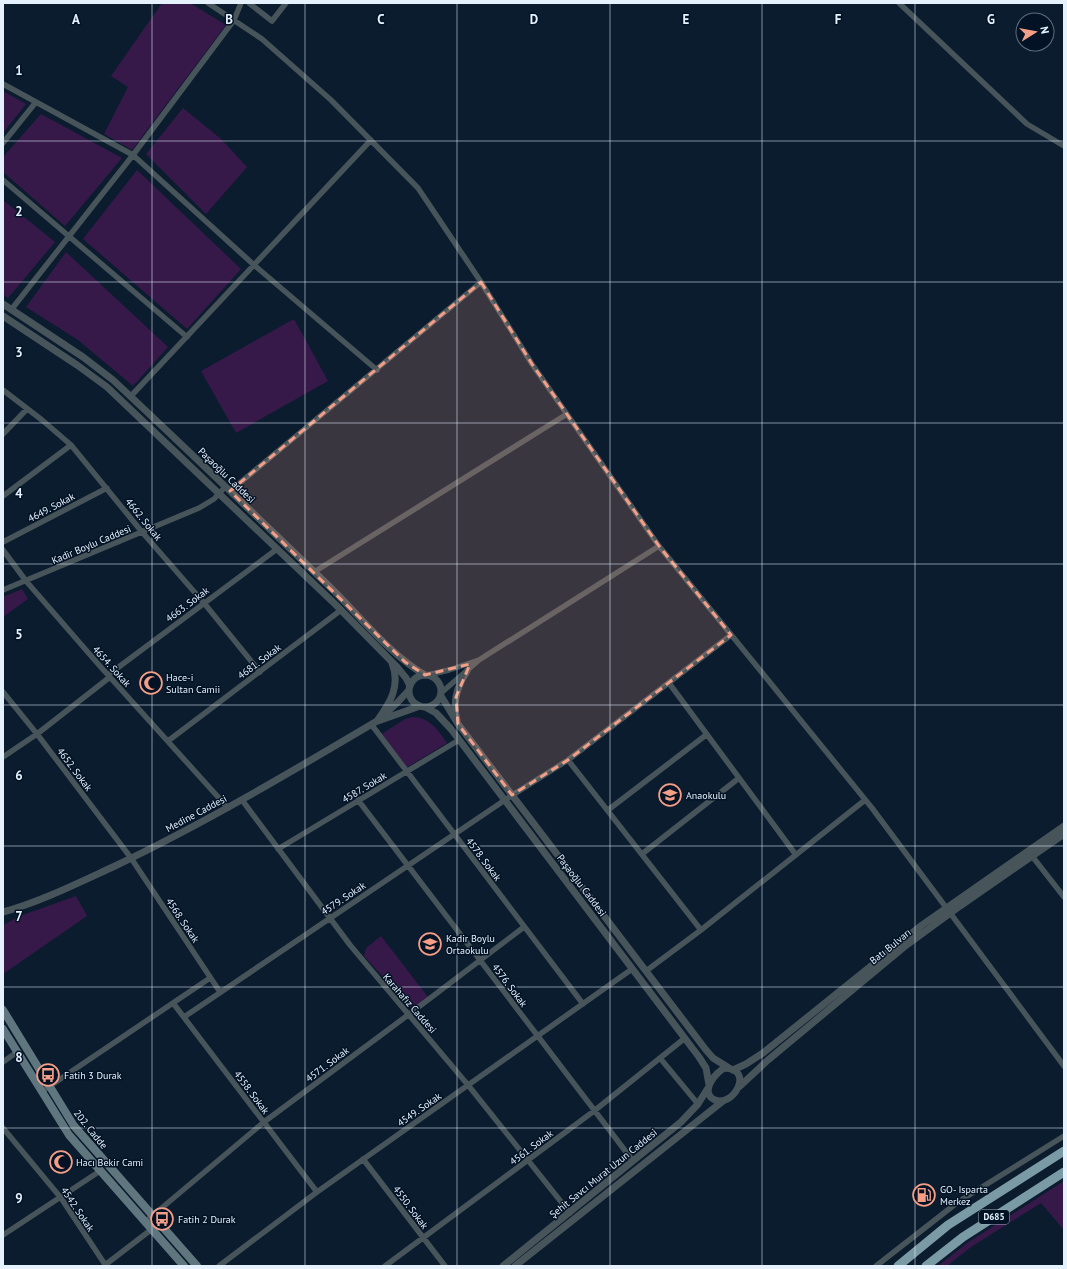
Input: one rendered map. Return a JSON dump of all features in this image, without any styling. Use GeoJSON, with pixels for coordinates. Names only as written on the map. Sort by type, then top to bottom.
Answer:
{"type":"FeatureCollection","features":[{"type":"Feature","properties":{"kind":"highway","name":"D685"},"geometry":{"type":"LineString","coordinates":[[898,1266],[948,1225],[1064,1151]]}},
{"type":"Feature","properties":{"kind":"highway","name":"D685"},"geometry":{"type":"LineString","coordinates":[[926,1266],[963,1237],[1064,1172]]}},
{"type":"Feature","properties":{"kind":"main road","name":"202. Cadde"},"geometry":{"type":"LineString","coordinates":[[3,1010],[79,1132],[198,1266]]}},
{"type":"Feature","properties":{"kind":"main road","name":"202. Cadde"},"geometry":{"type":"LineString","coordinates":[[3,1029],[64,1128],[184,1266]]}},
{"type":"Feature","properties":{"kind":"street"},"geometry":{"type":"LineString","coordinates":[[208,3],[262,39],[314,84],[418,188],[481,282],[532,364],[659,546],[865,800],[1064,1066]]}},
{"type":"Feature","properties":{"kind":"street"},"geometry":{"type":"LineString","coordinates":[[6,307],[68,236],[133,155],[234,20],[241,3]]}},
{"type":"Feature","properties":{"kind":"street"},"geometry":{"type":"LineString","coordinates":[[249,3],[272,21],[286,3]]}},
{"type":"Feature","properties":{"kind":"street"},"geometry":{"type":"LineString","coordinates":[[899,3],[1027,124],[1064,146]]}},
{"type":"Feature","properties":{"kind":"street"},"geometry":{"type":"LineString","coordinates":[[3,84],[133,155],[254,265],[377,370]]}},
{"type":"Feature","properties":{"kind":"street"},"geometry":{"type":"LineString","coordinates":[[3,143],[36,102]]}},
{"type":"Feature","properties":{"kind":"street"},"geometry":{"type":"LineString","coordinates":[[130,396],[371,140]]}},
{"type":"Feature","properties":{"kind":"street"},"geometry":{"type":"LineString","coordinates":[[3,180],[187,337]]}},
{"type":"Feature","properties":{"kind":"street","name":"Kadir Boylu Caddesi"},"geometry":{"type":"LineString","coordinates":[[3,590],[208,503],[377,370],[481,282]]}},
{"type":"Feature","properties":{"kind":"street","name":"Paşaoğlu Caddesi"},"geometry":{"type":"LineString","coordinates":[[6,307],[98,368],[130,396],[314,572],[397,655],[411,667],[427,675]]}},
{"type":"Feature","properties":{"kind":"street","name":"Paşaoğlu Caddesi"},"geometry":{"type":"LineString","coordinates":[[3,316],[92,375],[125,404],[341,610],[402,673],[410,688]]}},
{"type":"Feature","properties":{"kind":"street","name":"4662. Sokak"},"geometry":{"type":"LineString","coordinates":[[3,390],[71,445],[260,672]]}},
{"type":"Feature","properties":{"kind":"street"},"geometry":{"type":"LineString","coordinates":[[3,434],[27,409]]}},
{"type":"Feature","properties":{"kind":"street"},"geometry":{"type":"LineString","coordinates":[[314,572],[567,414]]}},
{"type":"Feature","properties":{"kind":"street"},"geometry":{"type":"LineString","coordinates":[[3,496],[71,445]]}},
{"type":"Feature","properties":{"kind":"street","name":"4649. Sokak"},"geometry":{"type":"LineString","coordinates":[[3,542],[107,488]]}},
{"type":"Feature","properties":{"kind":"street"},"geometry":{"type":"LineString","coordinates":[[479,660],[449,670],[416,678],[412,681],[410,697],[413,702],[423,707],[432,706],[436,703],[441,694],[479,660],[659,546]]}},
{"type":"Feature","properties":{"kind":"street","name":"4663. Sokak"},"geometry":{"type":"LineString","coordinates":[[3,757],[38,734],[109,676],[277,549]]}},
{"type":"Feature","properties":{"kind":"street","name":"4654. Sokak"},"geometry":{"type":"LineString","coordinates":[[3,550],[26,581],[228,808]]}},
{"type":"Feature","properties":{"kind":"street","name":"4681. Sokak"},"geometry":{"type":"LineString","coordinates":[[168,742],[341,610]]}},
{"type":"Feature","properties":{"kind":"street","name":"4579. Sokak"},"geometry":{"type":"LineString","coordinates":[[184,1017],[504,800],[568,760],[731,635]]}},
{"type":"Feature","properties":{"kind":"street"},"geometry":{"type":"LineString","coordinates":[[374,723],[388,705],[396,684],[396,674],[390,660]]}},
{"type":"Feature","properties":{"kind":"street"},"geometry":{"type":"LineString","coordinates":[[458,724],[456,697],[459,684],[467,671]]}},
{"type":"Feature","properties":{"kind":"street"},"geometry":{"type":"LineString","coordinates":[[427,675],[437,679],[440,684],[441,694]]}},
{"type":"Feature","properties":{"kind":"street"},"geometry":{"type":"LineString","coordinates":[[668,683],[796,854]]}},
{"type":"Feature","properties":{"kind":"street","name":"Medine Caddesi"},"geometry":{"type":"LineString","coordinates":[[3,912],[17,908],[84,880],[131,858],[228,808],[374,723],[397,703],[410,688]]}},
{"type":"Feature","properties":{"kind":"street","name":"4652. Sokak"},"geometry":{"type":"LineString","coordinates":[[3,692],[38,734],[131,858]]}},
{"type":"Feature","properties":{"kind":"street","name":"Paşaoğlu Caddesi"},"geometry":{"type":"LineString","coordinates":[[441,694],[458,724],[710,1055],[731,1069]]}},
{"type":"Feature","properties":{"kind":"street","name":"Paşaoğlu Caddesi"},"geometry":{"type":"LineString","coordinates":[[423,707],[430,709],[442,719],[459,740],[685,1038],[706,1068],[709,1087]]}},
{"type":"Feature","properties":{"kind":"street","name":"Medine Caddesi"},"geometry":{"type":"LineString","coordinates":[[374,723],[423,707]]}},
{"type":"Feature","properties":{"kind":"street","name":"4578. Sokak"},"geometry":{"type":"LineString","coordinates":[[374,723],[406,771],[583,1004]]}},
{"type":"Feature","properties":{"kind":"street"},"geometry":{"type":"LineString","coordinates":[[608,810],[706,735]]}},
{"type":"Feature","properties":{"kind":"street","name":"4587. Sokak"},"geometry":{"type":"LineString","coordinates":[[278,849],[459,740]]}},
{"type":"Feature","properties":{"kind":"street"},"geometry":{"type":"LineString","coordinates":[[568,760],[701,930]]}},
{"type":"Feature","properties":{"kind":"street"},"geometry":{"type":"LineString","coordinates":[[642,854],[739,778]]}},
{"type":"Feature","properties":{"kind":"street","name":"Karahafız Caddesi"},"geometry":{"type":"LineString","coordinates":[[242,800],[350,946],[468,1086],[570,1213]]}},
{"type":"Feature","properties":{"kind":"street","name":"4576. Sokak"},"geometry":{"type":"LineString","coordinates":[[358,800],[633,1161]]}},
{"type":"Feature","properties":{"kind":"street"},"geometry":{"type":"LineString","coordinates":[[646,971],[701,930],[865,800]]}},
{"type":"Feature","properties":{"kind":"street","name":"Batı Bulvarı"},"geometry":{"type":"LineString","coordinates":[[731,1069],[746,1064],[769,1048],[888,951],[1064,826]]}},
{"type":"Feature","properties":{"kind":"street","name":"Batı Bulvarı"},"geometry":{"type":"LineString","coordinates":[[739,1087],[756,1070],[810,1024],[947,910],[1064,834]]}},
{"type":"Feature","properties":{"kind":"street"},"geometry":{"type":"LineString","coordinates":[[1032,856],[1064,897]]}},
{"type":"Feature","properties":{"kind":"street","name":"4568. Sokak"},"geometry":{"type":"LineString","coordinates":[[131,858],[220,992]]}},
{"type":"Feature","properties":{"kind":"street","name":"Medine Caddesi"},"geometry":{"type":"LineString","coordinates":[[3,918],[17,908]]}},
{"type":"Feature","properties":{"kind":"street","name":"4571. Sokak"},"geometry":{"type":"LineString","coordinates":[[145,1222],[264,1122],[408,1015],[524,926]]}},
{"type":"Feature","properties":{"kind":"street","name":"4549. Sokak"},"geometry":{"type":"LineString","coordinates":[[219,1266],[317,1192],[632,969]]}},
{"type":"Feature","properties":{"kind":"street"},"geometry":{"type":"LineString","coordinates":[[41,1092],[210,978]]}},
{"type":"Feature","properties":{"kind":"street","name":"4558. Sokak"},"geometry":{"type":"LineString","coordinates":[[173,1003],[317,1192]]}},
{"type":"Feature","properties":{"kind":"street","name":"4561. Sokak"},"geometry":{"type":"LineString","coordinates":[[385,1266],[594,1111],[685,1038]]}},
{"type":"Feature","properties":{"kind":"street"},"geometry":{"type":"LineString","coordinates":[[3,1062],[17,1052]]}},
{"type":"Feature","properties":{"kind":"street"},"geometry":{"type":"LineString","coordinates":[[660,1058],[698,1104]]}},
{"type":"Feature","properties":{"kind":"street"},"geometry":{"type":"LineString","coordinates":[[725,1068],[731,1069],[736,1072],[740,1079],[739,1087],[731,1096],[723,1100],[719,1101],[712,1098],[709,1087],[718,1072],[725,1068]]}},
{"type":"Feature","properties":{"kind":"street","name":"Şehit Savcı Murat Uzun Caddesi"},"geometry":{"type":"LineString","coordinates":[[503,1266],[681,1122],[698,1104],[709,1087]]}},
{"type":"Feature","properties":{"kind":"street","name":"Şehit Savcı Murat Uzun Caddesi"},"geometry":{"type":"LineString","coordinates":[[515,1266],[723,1100]]}},
{"type":"Feature","properties":{"kind":"street","name":"4542. Sokak"},"geometry":{"type":"LineString","coordinates":[[3,1128],[61,1198],[105,1266]]}},
{"type":"Feature","properties":{"kind":"street"},"geometry":{"type":"LineString","coordinates":[[876,1266],[958,1202],[1064,1136]]}},
{"type":"Feature","properties":{"kind":"street","name":"4550. Sokak"},"geometry":{"type":"LineString","coordinates":[[363,1159],[444,1266]]}},
{"type":"Feature","properties":{"kind":"street"},"geometry":{"type":"LineString","coordinates":[[3,1235],[100,1171]]}},
{"type":"Feature","properties":{"kind":"street"},"geometry":{"type":"LineString","coordinates":[[105,1266],[152,1230]]}},
{"type":"Feature","properties":{"kind":"highlighted area"},"geometry":{"type":"Polygon","coordinates":[[[481,282],[532,364],[659,546],[731,635],[568,760],[512,795],[458,724],[456,697],[470,664],[425,675],[405,662],[230,491],[481,282]]]}},
{"type":"Feature","properties":{"kind":"shaded area"},"geometry":{"type":"Polygon","coordinates":[[[162,3],[190,3],[226,25],[132,150],[104,134],[128,87],[111,76],[162,3]]]}},
{"type":"Feature","properties":{"kind":"shaded area"},"geometry":{"type":"Polygon","coordinates":[[[3,91],[26,104],[3,133],[3,91]]]}},
{"type":"Feature","properties":{"kind":"shaded area"},"geometry":{"type":"Polygon","coordinates":[[[183,108],[220,138],[247,167],[206,214],[146,154],[183,108]]]}},
{"type":"Feature","properties":{"kind":"shaded area"},"geometry":{"type":"Polygon","coordinates":[[[41,114],[122,158],[65,226],[3,172],[3,157],[41,114]]]}},
{"type":"Feature","properties":{"kind":"shaded area"},"geometry":{"type":"Polygon","coordinates":[[[137,170],[241,269],[187,329],[83,239],[137,170]]]}},
{"type":"Feature","properties":{"kind":"shaded area"},"geometry":{"type":"Polygon","coordinates":[[[3,200],[55,242],[8,298],[3,294],[3,200]]]}},
{"type":"Feature","properties":{"kind":"shaded area"},"geometry":{"type":"Polygon","coordinates":[[[66,252],[168,347],[133,386],[78,340],[26,307],[66,252]]]}},
{"type":"Feature","properties":{"kind":"shaded area"},"geometry":{"type":"Polygon","coordinates":[[[294,319],[328,381],[236,433],[201,371],[294,319]]]}},
{"type":"Feature","properties":{"kind":"shaded area"},"geometry":{"type":"Polygon","coordinates":[[[22,589],[28,599],[3,617],[3,597],[22,589]]]}},
{"type":"Feature","properties":{"kind":"shaded area"},"geometry":{"type":"Polygon","coordinates":[[[412,717],[424,719],[429,722],[437,729],[447,743],[406,768],[380,735],[405,719],[412,717]]]}},
{"type":"Feature","properties":{"kind":"shaded area"},"geometry":{"type":"Polygon","coordinates":[[[76,896],[87,916],[3,974],[3,925],[20,916],[76,896]]]}},
{"type":"Feature","properties":{"kind":"shaded area"},"geometry":{"type":"Polygon","coordinates":[[[381,936],[428,997],[414,1011],[364,956],[366,948],[381,936]]]}},
{"type":"Feature","properties":{"kind":"shaded area"},"geometry":{"type":"Polygon","coordinates":[[[1064,1181],[1064,1230],[1041,1203],[971,1247],[947,1266],[938,1266],[967,1243],[1064,1181]]]}},
{"type":"Feature","properties":{"kind":"place","name":"Hace-i Sultan Camii"},"geometry":{"type":"Point","coordinates":[151,683]}},
{"type":"Feature","properties":{"kind":"place","name":"Anaokulu"},"geometry":{"type":"Point","coordinates":[670,795]}},
{"type":"Feature","properties":{"kind":"place","name":"Kadir Boylu Ortaokulu"},"geometry":{"type":"Point","coordinates":[430,944]}},
{"type":"Feature","properties":{"kind":"place","name":"Fatih 3 Durak"},"geometry":{"type":"Point","coordinates":[48,1075]}},
{"type":"Feature","properties":{"kind":"place","name":"Hacı Bekir Cami"},"geometry":{"type":"Point","coordinates":[61,1162]}},
{"type":"Feature","properties":{"kind":"place","name":"GO- Isparta Merkez"},"geometry":{"type":"Point","coordinates":[924,1195]}},
{"type":"Feature","properties":{"kind":"place","name":"Fatih 2 Durak"},"geometry":{"type":"Point","coordinates":[162,1219]}}]}
